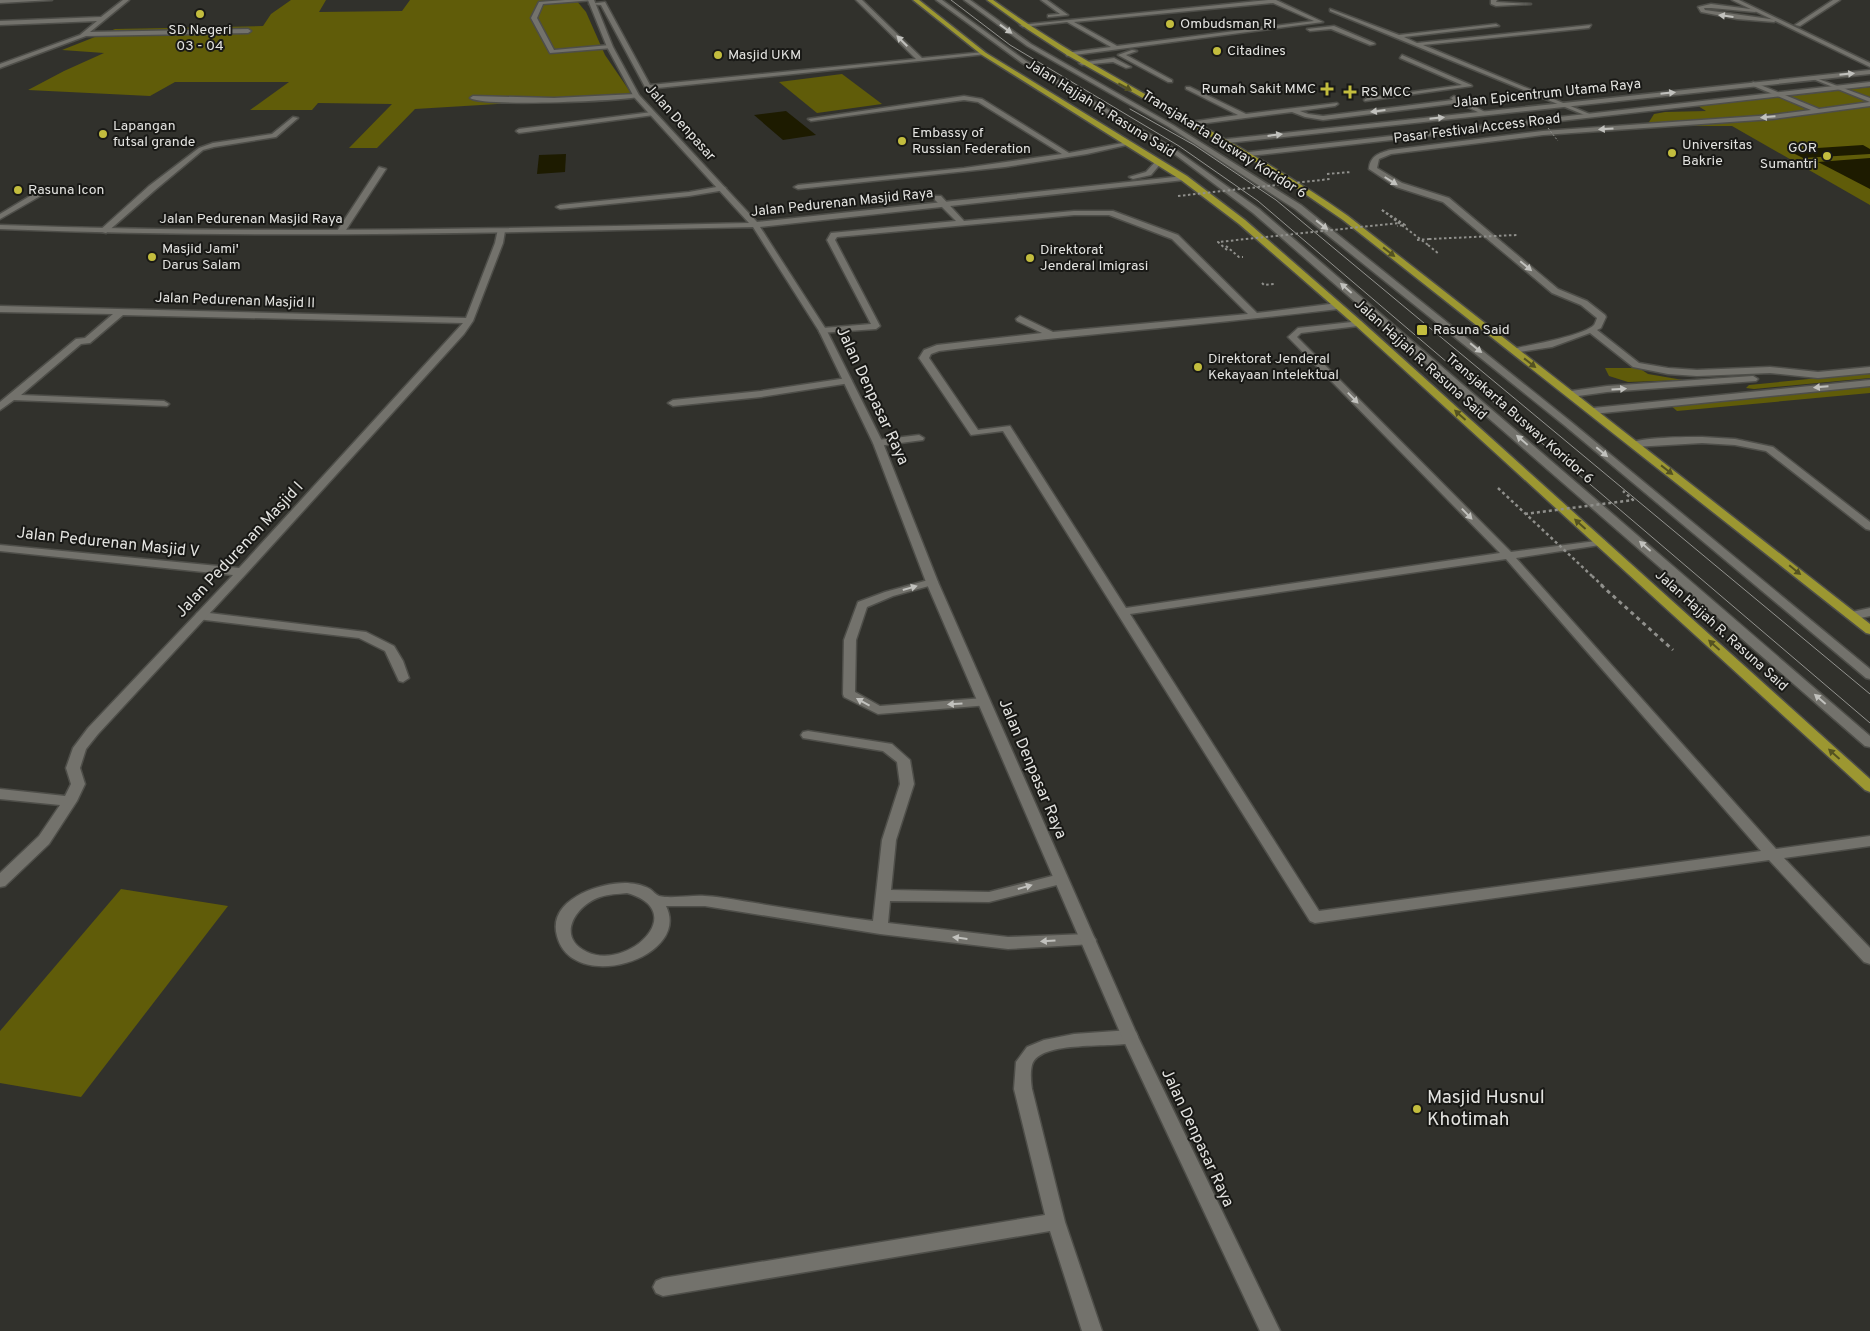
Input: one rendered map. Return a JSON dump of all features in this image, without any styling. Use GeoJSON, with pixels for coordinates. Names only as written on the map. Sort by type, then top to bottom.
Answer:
{"type":"FeatureCollection","features":[{"type":"Feature","properties":{"kind":"main road","name":"Jalan Hajjah R. Rasuna Said"},"geometry":{"type":"LineString","coordinates":[[916,0],[984,54],[1184,178],[1242,222],[1358,323],[1870,787]]}},
{"type":"Feature","properties":{"kind":"main road","name":"Jalan Hajjah R. Rasuna Said"},"geometry":{"type":"LineString","coordinates":[[990,0],[1014,19],[1067,54],[1227,141],[1327,205],[1593,411],[1851,616],[1869,628]]}},
{"type":"Feature","properties":{"kind":"street"},"geometry":{"type":"LineString","coordinates":[[0,1],[50,0]]}},
{"type":"Feature","properties":{"kind":"street"},"geometry":{"type":"LineString","coordinates":[[0,66],[60,45],[84,34],[126,0]]}},
{"type":"Feature","properties":{"kind":"street"},"geometry":{"type":"LineString","coordinates":[[859,0],[921,60]]}},
{"type":"Feature","properties":{"kind":"street","name":"Transjakarta Busway Koridor 6"},"geometry":{"type":"LineString","coordinates":[[939,0],[1024,62],[1171,149],[1256,211],[1870,743]]}},
{"type":"Feature","properties":{"kind":"street","name":"Transjakarta Busway Koridor 6"},"geometry":{"type":"LineString","coordinates":[[967,0],[1029,45],[1172,126],[1298,207],[1529,391],[1870,674]]}},
{"type":"Feature","properties":{"kind":"street"},"geometry":{"type":"LineString","coordinates":[[1044,0],[1064,15]]}},
{"type":"Feature","properties":{"kind":"street"},"geometry":{"type":"LineString","coordinates":[[1014,19],[1239,0]]}},
{"type":"Feature","properties":{"kind":"street"},"geometry":{"type":"LineString","coordinates":[[1494,0],[1494,4],[1528,4]]}},
{"type":"Feature","properties":{"kind":"street"},"geometry":{"type":"LineString","coordinates":[[1735,0],[1870,65]]}},
{"type":"Feature","properties":{"kind":"street"},"geometry":{"type":"LineString","coordinates":[[1798,25],[1837,0]]}},
{"type":"Feature","properties":{"kind":"street"},"geometry":{"type":"LineString","coordinates":[[1024,26],[1274,1],[1320,22],[1067,54]]}},
{"type":"Feature","properties":{"kind":"street","name":"Jalan Denpasar"},"geometry":{"type":"LineString","coordinates":[[591,2],[610,47],[636,96],[752,221]]}},
{"type":"Feature","properties":{"kind":"street"},"geometry":{"type":"LineString","coordinates":[[610,47],[552,52],[534,18],[541,3],[604,3],[648,87],[984,54]]}},
{"type":"Feature","properties":{"kind":"street"},"geometry":{"type":"LineString","coordinates":[[1755,10],[1711,6],[1702,7],[1703,11],[1715,14],[1774,20]]}},
{"type":"Feature","properties":{"kind":"street"},"geometry":{"type":"LineString","coordinates":[[1332,10],[1589,115]]}},
{"type":"Feature","properties":{"kind":"street"},"geometry":{"type":"LineString","coordinates":[[0,24],[102,19]]}},
{"type":"Feature","properties":{"kind":"street"},"geometry":{"type":"LineString","coordinates":[[1069,21],[1118,48]]}},
{"type":"Feature","properties":{"kind":"street"},"geometry":{"type":"LineString","coordinates":[[1398,37],[1496,26]]}},
{"type":"Feature","properties":{"kind":"street"},"geometry":{"type":"LineString","coordinates":[[1417,44],[1589,26]]}},
{"type":"Feature","properties":{"kind":"street"},"geometry":{"type":"LineString","coordinates":[[1170,81],[1121,55],[1139,51],[1325,27],[1332,27],[1372,44]]}},
{"type":"Feature","properties":{"kind":"street"},"geometry":{"type":"LineString","coordinates":[[84,34],[248,31]]}},
{"type":"Feature","properties":{"kind":"street"},"geometry":{"type":"LineString","coordinates":[[1367,100],[1441,91],[1469,85],[1402,57]]}},
{"type":"Feature","properties":{"kind":"street"},"geometry":{"type":"LineString","coordinates":[[1082,63],[1114,60],[1148,78],[1162,76]]}},
{"type":"Feature","properties":{"kind":"street","name":"Jalan Epicentrum Utama Raya"},"geometry":{"type":"LineString","coordinates":[[1227,141],[1870,72]]}},
{"type":"Feature","properties":{"kind":"street"},"geometry":{"type":"LineString","coordinates":[[1815,78],[1870,102]]}},
{"type":"Feature","properties":{"kind":"street"},"geometry":{"type":"LineString","coordinates":[[1753,84],[1817,110],[1870,102]]}},
{"type":"Feature","properties":{"kind":"street","name":"Jalan Epicentrum Utama Raya"},"geometry":{"type":"LineString","coordinates":[[1249,154],[1870,84]]}},
{"type":"Feature","properties":{"kind":"street"},"geometry":{"type":"LineString","coordinates":[[1188,88],[1245,116]]}},
{"type":"Feature","properties":{"kind":"street"},"geometry":{"type":"LineString","coordinates":[[1441,91],[1484,113]]}},
{"type":"Feature","properties":{"kind":"street"},"geometry":{"type":"LineString","coordinates":[[473,98],[537,101],[636,96]]}},
{"type":"Feature","properties":{"kind":"street"},"geometry":{"type":"LineString","coordinates":[[811,119],[964,98],[980,100],[1068,155]]}},
{"type":"Feature","properties":{"kind":"street"},"geometry":{"type":"LineString","coordinates":[[1293,110],[1307,116],[1323,118],[1461,101]]}},
{"type":"Feature","properties":{"kind":"street"},"geometry":{"type":"LineString","coordinates":[[1192,122],[1335,104]]}},
{"type":"Feature","properties":{"kind":"street","name":"Pasar Festival Access Road"},"geometry":{"type":"LineString","coordinates":[[1591,330],[1598,326],[1602,317],[1584,303],[1556,291],[1446,200],[1399,185],[1373,169],[1372,162],[1375,158],[1390,152],[1543,133],[1773,117],[1817,110]]}},
{"type":"Feature","properties":{"kind":"street"},"geometry":{"type":"LineString","coordinates":[[520,131],[652,114]]}},
{"type":"Feature","properties":{"kind":"street"},"geometry":{"type":"LineString","coordinates":[[103,231],[152,188],[201,149],[213,145],[269,138],[278,135],[295,118]]}},
{"type":"Feature","properties":{"kind":"street"},"geometry":{"type":"LineString","coordinates":[[1301,133],[1319,145]]}},
{"type":"Feature","properties":{"kind":"street"},"geometry":{"type":"LineString","coordinates":[[798,187],[921,176],[1068,155],[1128,144]]}},
{"type":"Feature","properties":{"kind":"street","name":"Jalan Pedurenan Masjid Raya"},"geometry":{"type":"LineString","coordinates":[[752,221],[938,198],[1143,176],[1154,171],[1158,162]]}},
{"type":"Feature","properties":{"kind":"street"},"geometry":{"type":"LineString","coordinates":[[341,231],[382,169]]}},
{"type":"Feature","properties":{"kind":"street","name":"Jalan Pedurenan Masjid Raya"},"geometry":{"type":"LineString","coordinates":[[0,227],[103,231],[501,231],[752,221],[946,205],[1184,178]]}},
{"type":"Feature","properties":{"kind":"street"},"geometry":{"type":"LineString","coordinates":[[560,207],[689,194],[722,188]]}},
{"type":"Feature","properties":{"kind":"street"},"geometry":{"type":"LineString","coordinates":[[0,217],[38,195]]}},
{"type":"Feature","properties":{"kind":"street"},"geometry":{"type":"LineString","coordinates":[[938,198],[963,224]]}},
{"type":"Feature","properties":{"kind":"street"},"geometry":{"type":"LineString","coordinates":[[822,331],[876,326],[831,240],[834,235],[1074,213],[1110,213],[1175,237],[1255,316]]}},
{"type":"Feature","properties":{"kind":"street","name":"Jalan Denpasar Raya"},"geometry":{"type":"LineString","coordinates":[[752,221],[822,331],[878,443],[932,582],[1060,879],[1130,1037],[1270,1331]]}},
{"type":"Feature","properties":{"kind":"street","name":"Jalan Pedurenan Masjid I"},"geometry":{"type":"LineString","coordinates":[[0,882],[44,840],[70,801],[78,784],[73,768],[80,748],[93,731],[202,616],[469,321],[499,243],[501,231]]}},
{"type":"Feature","properties":{"kind":"street"},"geometry":{"type":"LineString","coordinates":[[1338,306],[937,348],[927,352],[924,358],[975,432],[1006,428],[1315,916],[1870,841]]}},
{"type":"Feature","properties":{"kind":"street","name":"Jalan Pedurenan Masjid II"},"geometry":{"type":"LineString","coordinates":[[0,309],[469,321]]}},
{"type":"Feature","properties":{"kind":"street"},"geometry":{"type":"LineString","coordinates":[[0,407],[79,340],[88,341],[121,312]]}},
{"type":"Feature","properties":{"kind":"street"},"geometry":{"type":"LineString","coordinates":[[1020,319],[1052,335]]}},
{"type":"Feature","properties":{"kind":"street"},"geometry":{"type":"LineString","coordinates":[[1358,323],[1306,330],[1298,332],[1292,337],[1508,556],[1772,854],[1870,958]]}},
{"type":"Feature","properties":{"kind":"street"},"geometry":{"type":"LineString","coordinates":[[1515,351],[1554,344],[1591,330],[1636,365],[1689,373],[1770,370],[1818,375]]}},
{"type":"Feature","properties":{"kind":"street"},"geometry":{"type":"LineString","coordinates":[[1571,394],[1607,389],[1870,370]]}},
{"type":"Feature","properties":{"kind":"street"},"geometry":{"type":"LineString","coordinates":[[673,403],[847,381]]}},
{"type":"Feature","properties":{"kind":"street"},"geometry":{"type":"LineString","coordinates":[[1593,411],[1870,383]]}},
{"type":"Feature","properties":{"kind":"street"},"geometry":{"type":"LineString","coordinates":[[12,397],[164,404]]}},
{"type":"Feature","properties":{"kind":"street"},"geometry":{"type":"LineString","coordinates":[[878,443],[919,438]]}},
{"type":"Feature","properties":{"kind":"street"},"geometry":{"type":"LineString","coordinates":[[1634,444],[1691,438],[1749,444],[1769,449],[1870,527]]}},
{"type":"Feature","properties":{"kind":"street"},"geometry":{"type":"LineString","coordinates":[[1122,612],[1600,542]]}},
{"type":"Feature","properties":{"kind":"street","name":"Jalan Pedurenan Masjid V"},"geometry":{"type":"LineString","coordinates":[[0,548],[242,572]]}},
{"type":"Feature","properties":{"kind":"street"},"geometry":{"type":"LineString","coordinates":[[932,582],[889,594],[862,605],[850,640],[849,694],[878,710],[984,702]]}},
{"type":"Feature","properties":{"kind":"street"},"geometry":{"type":"LineString","coordinates":[[1851,616],[1870,612]]}},
{"type":"Feature","properties":{"kind":"street"},"geometry":{"type":"LineString","coordinates":[[202,616],[362,635],[390,649],[403,678]]}},
{"type":"Feature","properties":{"kind":"street"},"geometry":{"type":"LineString","coordinates":[[808,736],[888,747],[903,760],[907,784],[889,840],[880,928]]}},
{"type":"Feature","properties":{"kind":"street"},"geometry":{"type":"LineString","coordinates":[[0,794],[70,801]]}},
{"type":"Feature","properties":{"kind":"street"},"geometry":{"type":"LineString","coordinates":[[882,895],[989,897],[1060,879]]}},
{"type":"Feature","properties":{"kind":"street"},"geometry":{"type":"LineString","coordinates":[[656,901],[662,913],[661,928],[653,942],[637,952],[618,959],[598,960],[580,956],[568,946],[562,933],[565,918],[569,912],[589,895],[608,889],[627,888],[644,892],[656,901],[705,901],[880,928],[1008,944],[1088,940]]}},
{"type":"Feature","properties":{"kind":"street"},"geometry":{"type":"LineString","coordinates":[[1092,1331],[1056,1222],[1023,1089],[1022,1072],[1025,1059],[1036,1048],[1054,1043],[1130,1037]]}},
{"type":"Feature","properties":{"kind":"street"},"geometry":{"type":"LineString","coordinates":[[663,1287],[1056,1222]]}},
{"type":"Feature","properties":{"kind":"path"},"geometry":{"type":"LineString","coordinates":[[1548,128],[1558,141]]}},
{"type":"Feature","properties":{"kind":"path"},"geometry":{"type":"LineString","coordinates":[[1335,174],[1352,172]]}},
{"type":"Feature","properties":{"kind":"path"},"geometry":{"type":"LineString","coordinates":[[1178,196],[1330,179]]}},
{"type":"Feature","properties":{"kind":"path"},"geometry":{"type":"LineString","coordinates":[[1389,227],[1405,225],[1382,210],[1399,223],[1428,245],[1439,254]]}},
{"type":"Feature","properties":{"kind":"path"},"geometry":{"type":"LineString","coordinates":[[1226,250],[1218,242],[1399,223]]}},
{"type":"Feature","properties":{"kind":"path"},"geometry":{"type":"LineString","coordinates":[[1429,239],[1517,235]]}},
{"type":"Feature","properties":{"kind":"path"},"geometry":{"type":"LineString","coordinates":[[1264,285],[1277,284]]}},
{"type":"Feature","properties":{"kind":"path"},"geometry":{"type":"LineString","coordinates":[[1498,488],[1673,650]]}},
{"type":"Feature","properties":{"kind":"path"},"geometry":{"type":"LineString","coordinates":[[1525,514],[1633,500],[1623,491]]}},
{"type":"Feature","properties":{"kind":"shaded area"},"geometry":{"type":"Polygon","coordinates":[[[291,0],[326,0],[319,12],[402,11],[410,0],[576,0],[586,12],[605,55],[633,96],[415,109],[377,148],[349,148],[392,104],[318,103],[312,110],[250,110],[289,82],[175,82],[150,96],[28,90],[104,53],[62,50],[115,29],[263,26],[271,14],[291,0]]]}},
{"type":"Feature","properties":{"kind":"shaded area"},"geometry":{"type":"Polygon","coordinates":[[[842,74],[882,104],[817,113],[779,82],[842,74]]]}},
{"type":"Feature","properties":{"kind":"shaded area","name":"GOR Sumantri"},"geometry":{"type":"Polygon","coordinates":[[[1870,87],[1870,205],[1732,126],[1682,126],[1649,122],[1654,114],[1706,111],[1698,106],[1870,87]]]}},
{"type":"Feature","properties":{"kind":"shaded area"},"geometry":{"type":"Polygon","coordinates":[[[786,111],[816,135],[783,140],[754,115],[786,111]]]}},
{"type":"Feature","properties":{"kind":"shaded area"},"geometry":{"type":"Polygon","coordinates":[[[1863,145],[1870,149],[1870,154],[1803,158],[1787,150],[1863,145]]]}},
{"type":"Feature","properties":{"kind":"shaded area"},"geometry":{"type":"Polygon","coordinates":[[[566,154],[565,172],[537,174],[539,155],[566,154]]]}},
{"type":"Feature","properties":{"kind":"shaded area"},"geometry":{"type":"Polygon","coordinates":[[[1870,158],[1870,189],[1818,162],[1870,158]]]}},
{"type":"Feature","properties":{"kind":"shaded area"},"geometry":{"type":"Polygon","coordinates":[[[1605,368],[1639,368],[1648,374],[1683,380],[1628,382],[1609,376],[1605,368]]]}},
{"type":"Feature","properties":{"kind":"shaded area"},"geometry":{"type":"Polygon","coordinates":[[[1870,373],[1870,378],[1754,389],[1746,388],[1749,385],[1870,373]]]}},
{"type":"Feature","properties":{"kind":"shaded area"},"geometry":{"type":"Polygon","coordinates":[[[1870,386],[1870,393],[1677,411],[1670,405],[1870,386]]]}},
{"type":"Feature","properties":{"kind":"shaded area"},"geometry":{"type":"Polygon","coordinates":[[[121,889],[228,906],[81,1097],[0,1083],[0,1031],[121,889]]]}},
{"type":"Feature","properties":{"kind":"tram line"},"geometry":{"type":"LineString","coordinates":[[951,0],[1010,45],[1179,146],[1258,201],[1870,723]]}},
{"type":"Feature","properties":{"kind":"tram line"},"geometry":{"type":"LineString","coordinates":[[1130,109],[1194,145],[1276,200],[1870,694]]}},
{"type":"Feature","properties":{"kind":"place","name":"SD Negeri 03 - 04"},"geometry":{"type":"Point","coordinates":[200,14]}},
{"type":"Feature","properties":{"kind":"place","name":"Ombudsman RI"},"geometry":{"type":"Point","coordinates":[1170,24]}},
{"type":"Feature","properties":{"kind":"place","name":"Citadines"},"geometry":{"type":"Point","coordinates":[1217,51]}},
{"type":"Feature","properties":{"kind":"place","name":"Masjid UKM"},"geometry":{"type":"Point","coordinates":[718,55]}},
{"type":"Feature","properties":{"kind":"place","name":"Rumah Sakit MMC"},"geometry":{"type":"Point","coordinates":[1327,89]}},
{"type":"Feature","properties":{"kind":"place","name":"RS MCC"},"geometry":{"type":"Point","coordinates":[1350,92]}},
{"type":"Feature","properties":{"kind":"place","name":"Lapangan futsal grande"},"geometry":{"type":"Point","coordinates":[103,134]}},
{"type":"Feature","properties":{"kind":"place","name":"Embassy of Russian Federation"},"geometry":{"type":"Point","coordinates":[902,141]}},
{"type":"Feature","properties":{"kind":"place","name":"Universitas Bakrie"},"geometry":{"type":"Point","coordinates":[1672,153]}},
{"type":"Feature","properties":{"kind":"place","name":"GOR Sumantri"},"geometry":{"type":"Point","coordinates":[1827,156]}},
{"type":"Feature","properties":{"kind":"place","name":"Rasuna Icon"},"geometry":{"type":"Point","coordinates":[18,190]}},
{"type":"Feature","properties":{"kind":"place","name":"Masjid Jami' Darus Salam"},"geometry":{"type":"Point","coordinates":[152,257]}},
{"type":"Feature","properties":{"kind":"place","name":"Direktorat Jenderal Imigrasi"},"geometry":{"type":"Point","coordinates":[1030,258]}},
{"type":"Feature","properties":{"kind":"place","name":"Rasuna Said"},"geometry":{"type":"Point","coordinates":[1422,330]}},
{"type":"Feature","properties":{"kind":"place","name":"Direktorat Jenderal Kekayaan Intelektual"},"geometry":{"type":"Point","coordinates":[1198,367]}},
{"type":"Feature","properties":{"kind":"place","name":"Masjid Husnul Khotimah"},"geometry":{"type":"Point","coordinates":[1417,1109]}}]}
